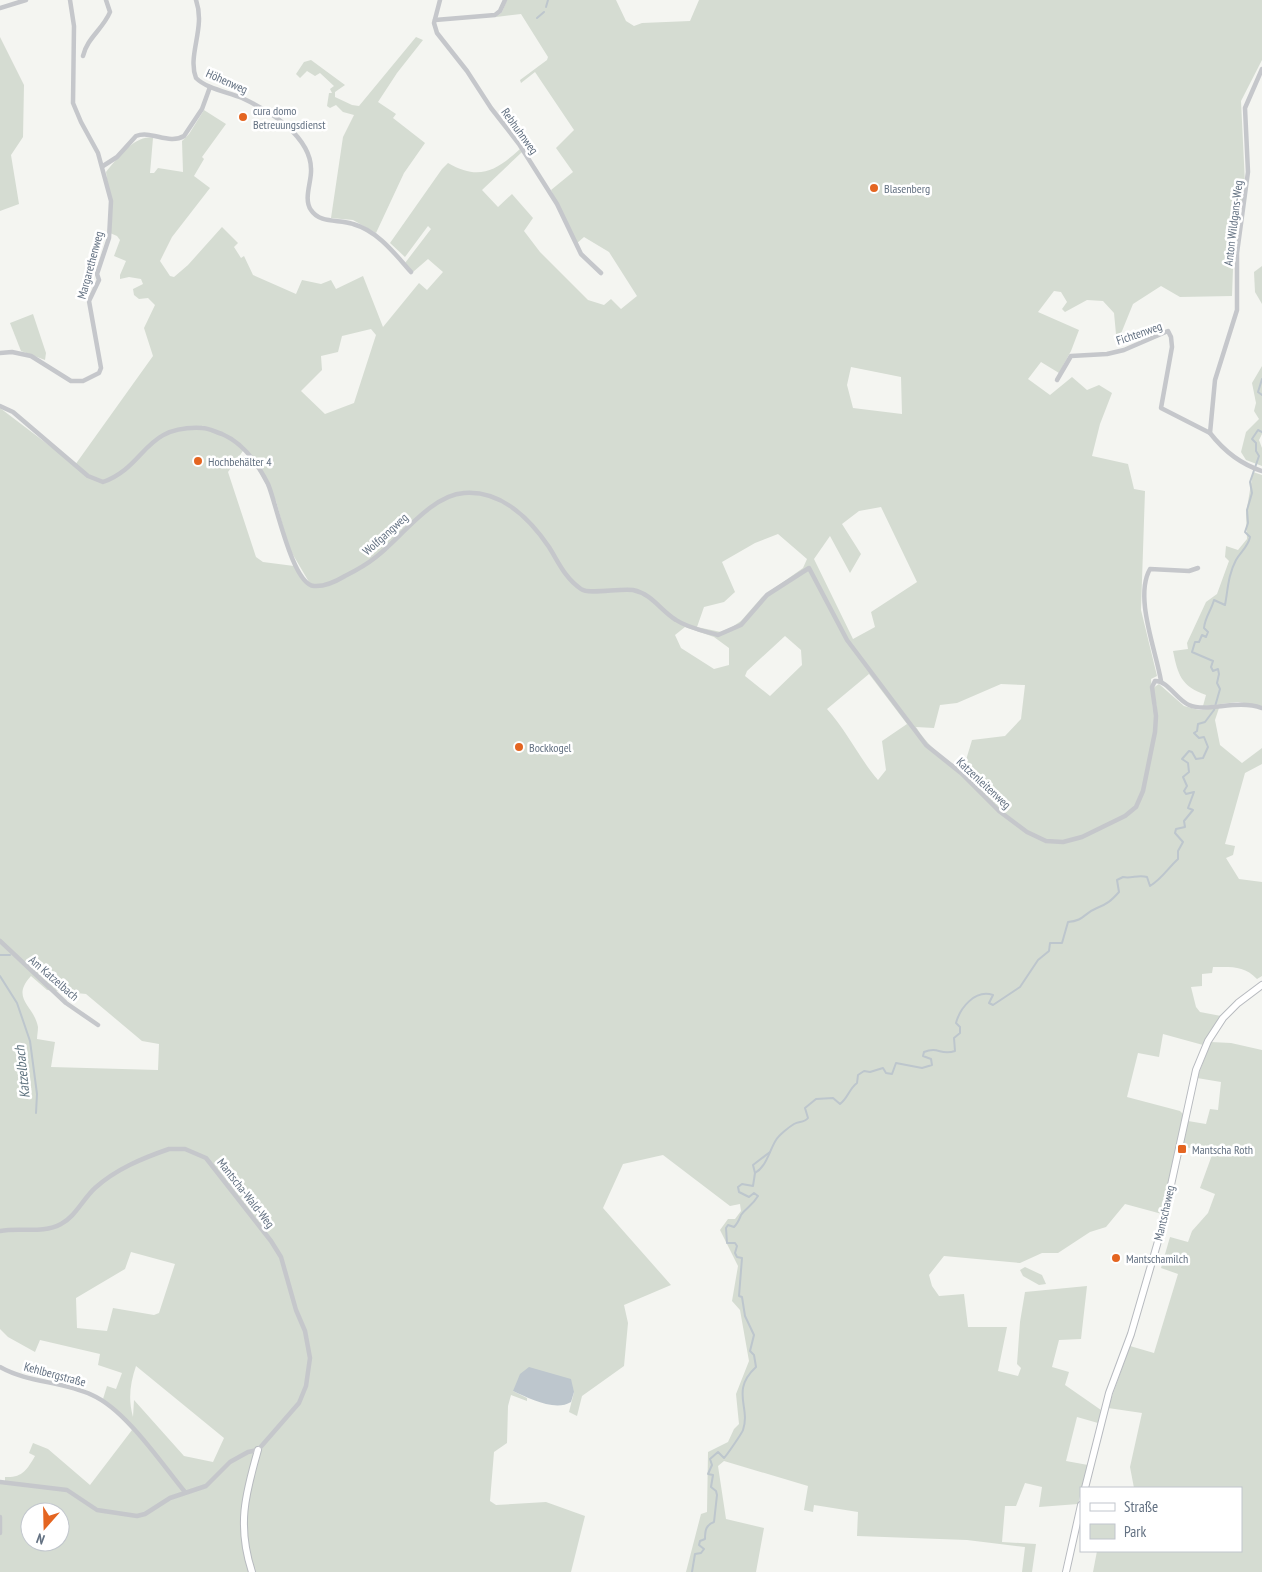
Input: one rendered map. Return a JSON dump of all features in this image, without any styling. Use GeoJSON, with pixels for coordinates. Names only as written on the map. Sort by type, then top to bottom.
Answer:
{"type":"FeatureCollection","features":[{"type":"Feature","properties":{"kind":"street"},"geometry":{"type":"LineString","coordinates":[[0,8],[26,0]]}},
{"type":"Feature","properties":{"kind":"street","name":"Margarethenweg"},"geometry":{"type":"LineString","coordinates":[[0,353],[12,352],[31,356],[71,381],[83,381],[99,373],[101,368],[89,301],[98,280],[97,274],[109,238],[112,216],[103,166],[73,103],[74,26],[70,0]]}},
{"type":"Feature","properties":{"kind":"street"},"geometry":{"type":"LineString","coordinates":[[83,56],[86,44],[108,18],[110,12],[106,0]]}},
{"type":"Feature","properties":{"kind":"street","name":"Höhenweg"},"geometry":{"type":"LineString","coordinates":[[196,0],[200,22],[194,67],[198,80],[210,87],[244,99],[263,109],[287,126],[299,138],[306,150],[311,167],[308,202],[312,211],[322,218],[352,223],[367,230],[387,246],[411,272]]}},
{"type":"Feature","properties":{"kind":"street"},"geometry":{"type":"LineString","coordinates":[[440,0],[435,20],[495,15],[500,11],[505,0]]}},
{"type":"Feature","properties":{"kind":"street","name":"Rebhuhnweg"},"geometry":{"type":"LineString","coordinates":[[435,20],[434,28],[442,42],[467,71],[491,108],[519,144],[557,204],[581,254],[601,273]]}},
{"type":"Feature","properties":{"kind":"street","name":"Anton Wildgans-Weg"},"geometry":{"type":"LineString","coordinates":[[1210,433],[1215,380],[1237,310],[1237,253],[1248,172],[1245,108],[1262,69]]}},
{"type":"Feature","properties":{"kind":"street"},"geometry":{"type":"LineString","coordinates":[[103,166],[109,164],[136,136],[142,134],[174,139],[184,136],[202,109],[210,87]]}},
{"type":"Feature","properties":{"kind":"street","name":"Fichtenweg"},"geometry":{"type":"LineString","coordinates":[[1057,380],[1071,356],[1107,354],[1124,350],[1168,331],[1172,347],[1161,408],[1210,433]]}},
{"type":"Feature","properties":{"kind":"street","name":"Wolfgangweg"},"geometry":{"type":"LineString","coordinates":[[0,406],[13,412],[88,476],[103,482],[124,471],[162,434],[188,428],[205,428],[226,436],[239,444],[260,470],[270,491],[282,533],[294,561],[308,584],[314,586],[331,584],[377,557],[430,508],[462,492],[493,498],[508,504],[520,513],[546,543],[561,570],[583,591],[634,590],[646,595],[683,624],[718,635],[740,625],[768,595],[809,568]]}},
{"type":"Feature","properties":{"kind":"street"},"geometry":{"type":"LineString","coordinates":[[1210,433],[1221,447],[1261,471]]}},
{"type":"Feature","properties":{"kind":"street","name":"Katzenleitenweg"},"geometry":{"type":"LineString","coordinates":[[809,568],[847,640],[926,745],[961,773],[998,811],[1027,832],[1046,842],[1063,842],[1082,837],[1125,816],[1136,807],[1143,791],[1155,732],[1156,716],[1152,685],[1155,681],[1161,682]]}},
{"type":"Feature","properties":{"kind":"street"},"geometry":{"type":"LineString","coordinates":[[1198,568],[1189,571],[1150,569],[1146,576],[1144,594],[1161,682],[1175,696],[1188,704],[1210,706],[1242,704],[1262,708]]}},
{"type":"Feature","properties":{"kind":"street","name":"Am Katzelbach"},"geometry":{"type":"LineString","coordinates":[[0,941],[66,1003],[98,1025]]}},
{"type":"Feature","properties":{"kind":"street","name":"Mantschaweg"},"geometry":{"type":"LineString","coordinates":[[1085,1487],[1108,1393],[1131,1334],[1161,1231],[1196,1070],[1208,1041],[1223,1018],[1238,1003],[1262,985]]}},
{"type":"Feature","properties":{"kind":"street","name":"Mantscha-Wald-Weg"},"geometry":{"type":"LineString","coordinates":[[0,1231],[20,1228],[46,1229],[61,1224],[71,1216],[94,1189],[114,1172],[159,1153],[178,1148],[206,1158],[272,1241],[281,1257],[296,1310],[308,1343],[308,1378],[299,1404],[258,1450]]}},
{"type":"Feature","properties":{"kind":"street","name":"Kehlbergstraße"},"geometry":{"type":"LineString","coordinates":[[0,1367],[21,1376],[79,1390],[106,1403],[136,1432],[185,1492]]}},
{"type":"Feature","properties":{"kind":"street"},"geometry":{"type":"LineString","coordinates":[[0,1482],[67,1490],[75,1493],[93,1508],[128,1516],[145,1514],[170,1498],[206,1486],[230,1462],[248,1452],[258,1450],[244,1502],[245,1550],[252,1572]]}},
{"type":"Feature","properties":{"kind":"street"},"geometry":{"type":"LineString","coordinates":[[1066,1572],[1080,1509]]}},
{"type":"Feature","properties":{"kind":"street"},"geometry":{"type":"LineString","coordinates":[[0,1517],[0,1533]]}},
{"type":"Feature","properties":{"kind":"green space"},"geometry":{"type":"Polygon","coordinates":[[[507,0],[616,0],[626,21],[634,26],[642,23],[690,21],[699,0],[1262,0],[1262,60],[1241,101],[1245,184],[1234,242],[1232,296],[1180,297],[1161,286],[1133,304],[1120,336],[1116,334],[1114,313],[1103,301],[1087,300],[1065,312],[1062,309],[1067,302],[1061,292],[1054,291],[1038,312],[1079,330],[1071,351],[1059,373],[1041,362],[1028,379],[1050,395],[1072,377],[1087,390],[1099,385],[1112,393],[1100,424],[1092,456],[1128,464],[1134,489],[1145,491],[1141,610],[1157,676],[1151,679],[1153,710],[1157,708],[1153,688],[1159,684],[1184,706],[1199,710],[1219,708],[1215,720],[1220,745],[1242,763],[1262,748],[1262,764],[1245,773],[1225,844],[1235,846],[1233,855],[1226,858],[1239,879],[1262,882],[1262,976],[1257,979],[1242,969],[1213,967],[1212,973],[1202,974],[1202,986],[1191,987],[1196,1007],[1200,1012],[1221,1016],[1203,1045],[1163,1034],[1159,1057],[1138,1053],[1127,1097],[1180,1111],[1183,1114],[1162,1214],[1125,1204],[1106,1227],[1090,1232],[1058,1253],[1042,1253],[1020,1263],[944,1256],[929,1275],[932,1286],[939,1296],[964,1294],[968,1327],[1007,1327],[998,1371],[1018,1376],[1021,1368],[1017,1364],[1020,1322],[1025,1292],[1087,1286],[1081,1339],[1059,1340],[1052,1367],[1069,1372],[1065,1385],[1101,1410],[1098,1423],[1077,1417],[1066,1461],[1088,1465],[1082,1487],[1080,1487],[1078,1504],[1039,1507],[1042,1487],[1025,1483],[1016,1506],[1005,1506],[1002,1542],[1036,1544],[1032,1572],[1022,1572],[1025,1547],[967,1540],[857,1536],[858,1512],[814,1505],[813,1512],[804,1510],[808,1486],[724,1461],[718,1466],[726,1519],[764,1528],[756,1572],[686,1572],[701,1514],[707,1512],[708,1452],[728,1442],[734,1429],[739,1424],[736,1394],[749,1361],[740,1310],[732,1301],[738,1266],[720,1230],[728,1219],[735,1219],[741,1211],[740,1204],[730,1206],[663,1155],[623,1164],[603,1208],[671,1285],[624,1305],[628,1323],[624,1366],[582,1396],[577,1416],[569,1412],[574,1392],[513,1391],[527,1398],[527,1401],[511,1395],[508,1406],[507,1443],[494,1452],[490,1501],[496,1505],[546,1502],[585,1516],[571,1572],[0,1572],[0,1481],[5,1481],[5,1477],[16,1476],[26,1469],[35,1456],[29,1453],[33,1443],[48,1449],[90,1485],[132,1430],[103,1399],[107,1386],[116,1389],[122,1373],[98,1365],[100,1354],[40,1340],[35,1352],[8,1337],[0,1329],[0,408],[75,465],[153,356],[144,328],[155,305],[148,298],[139,299],[134,295],[133,289],[143,284],[141,279],[129,277],[120,279],[126,261],[114,256],[120,240],[117,236],[110,233],[112,216],[106,172],[121,154],[133,144],[146,138],[153,138],[150,173],[154,173],[158,168],[183,172],[182,141],[189,134],[204,110],[226,124],[202,157],[204,159],[194,176],[210,188],[172,237],[160,261],[170,276],[174,277],[188,265],[222,227],[238,243],[234,247],[241,258],[244,256],[253,275],[296,294],[302,280],[321,284],[331,280],[336,289],[363,276],[383,327],[419,283],[427,290],[443,272],[428,259],[413,272],[405,263],[431,229],[428,226],[405,257],[390,243],[442,169],[448,163],[469,172],[487,171],[503,163],[520,149],[522,152],[482,190],[498,207],[512,194],[533,218],[524,231],[540,252],[588,300],[604,305],[611,299],[621,309],[637,296],[609,252],[584,237],[576,244],[551,190],[573,172],[556,148],[574,130],[535,72],[521,83],[520,80],[547,60],[548,57],[521,14],[496,17],[502,12],[507,0]],[[371,329],[342,336],[338,352],[321,356],[322,370],[301,391],[325,414],[354,403],[376,335],[371,329]],[[851,367],[847,385],[853,408],[902,414],[901,377],[851,367]],[[245,448],[228,472],[256,557],[263,562],[294,566],[304,582],[309,582],[289,548],[276,501],[245,448]],[[881,507],[859,511],[842,524],[861,554],[850,573],[830,536],[814,559],[853,639],[875,627],[871,612],[917,582],[881,507]],[[778,534],[755,543],[722,562],[735,592],[724,602],[704,607],[697,627],[721,632],[732,627],[741,621],[762,597],[803,568],[807,559],[778,534]],[[685,627],[675,635],[681,648],[714,669],[729,665],[729,648],[714,637],[685,627]],[[785,636],[747,671],[745,676],[770,696],[802,665],[801,650],[785,636]],[[869,674],[827,709],[878,780],[886,770],[882,741],[907,724],[869,674]],[[1001,684],[957,703],[940,705],[934,728],[916,727],[936,752],[963,770],[972,740],[1005,736],[1021,719],[1025,685],[1001,684]],[[31,976],[25,984],[23,996],[36,1019],[38,1027],[37,1039],[55,1042],[51,1067],[158,1070],[159,1044],[142,1041],[86,994],[47,990],[31,976]],[[131,1252],[125,1269],[76,1298],[77,1328],[107,1331],[113,1308],[154,1315],[159,1313],[175,1264],[131,1252]],[[136,1366],[132,1379],[130,1398],[133,1417],[134,1400],[184,1456],[213,1462],[224,1438],[136,1366]]]}},
{"type":"Feature","properties":{"kind":"green space"},"geometry":{"type":"Polygon","coordinates":[[[0,37],[24,85],[23,137],[11,155],[19,204],[0,211],[0,37]]]}},
{"type":"Feature","properties":{"kind":"green space"},"geometry":{"type":"Polygon","coordinates":[[[416,37],[423,40],[397,73],[378,102],[396,114],[393,118],[425,143],[404,173],[376,233],[353,220],[331,218],[343,137],[354,115],[343,112],[336,105],[330,108],[327,106],[329,93],[332,93],[330,89],[334,86],[320,73],[315,76],[307,71],[300,78],[296,74],[304,62],[311,60],[345,85],[335,92],[335,97],[352,105],[359,106],[416,37]]]}},
{"type":"Feature","properties":{"kind":"green space"},"geometry":{"type":"Polygon","coordinates":[[[1262,266],[1262,304],[1255,292],[1254,272],[1262,266]]]}},
{"type":"Feature","properties":{"kind":"green space"},"geometry":{"type":"Polygon","coordinates":[[[33,314],[46,353],[45,360],[21,351],[10,323],[33,314]]]}},
{"type":"Feature","properties":{"kind":"green space"},"geometry":{"type":"Polygon","coordinates":[[[1262,366],[1262,434],[1259,440],[1262,448],[1262,466],[1246,460],[1241,452],[1246,432],[1259,419],[1254,411],[1256,403],[1252,383],[1262,366]]]}},
{"type":"Feature","properties":{"kind":"green space"},"geometry":{"type":"Polygon","coordinates":[[[1253,472],[1262,475],[1262,706],[1238,702],[1203,706],[1206,695],[1191,688],[1182,679],[1173,651],[1188,649],[1187,643],[1206,602],[1217,594],[1229,561],[1225,557],[1226,546],[1238,550],[1247,539],[1246,514],[1253,472]]]}},
{"type":"Feature","properties":{"kind":"green space"},"geometry":{"type":"Polygon","coordinates":[[[1211,1042],[1231,1043],[1262,1050],[1262,1572],[1093,1572],[1097,1552],[1242,1552],[1242,1487],[1134,1487],[1130,1467],[1142,1413],[1108,1408],[1130,1346],[1154,1353],[1178,1274],[1161,1268],[1170,1237],[1188,1242],[1192,1231],[1208,1213],[1215,1194],[1200,1188],[1212,1155],[1183,1146],[1188,1121],[1206,1124],[1210,1109],[1218,1110],[1221,1082],[1197,1078],[1211,1042]]]}},
{"type":"Feature","properties":{"kind":"green space"},"geometry":{"type":"Polygon","coordinates":[[[1025,1267],[1042,1275],[1046,1284],[1039,1285],[1023,1276],[1020,1270],[1025,1267]]]}},
{"type":"Feature","properties":{"kind":"shaded area"},"geometry":{"type":"Polygon","coordinates":[[[529,1367],[571,1379],[574,1392],[571,1402],[565,1405],[550,1405],[513,1391],[520,1374],[529,1367]]]}},
{"type":"Feature","properties":{"kind":"waterway"},"geometry":{"type":"LineString","coordinates":[[546,7],[548,0]]}},
{"type":"Feature","properties":{"kind":"waterway"},"geometry":{"type":"LineString","coordinates":[[537,18],[544,12]]}},
{"type":"Feature","properties":{"kind":"waterway"},"geometry":{"type":"LineString","coordinates":[[1262,379],[1258,392],[1262,395]]}},
{"type":"Feature","properties":{"kind":"waterway"},"geometry":{"type":"LineString","coordinates":[[692,1572],[695,1554],[701,1553],[704,1549],[699,1545],[700,1541],[705,1539],[706,1528],[714,1522],[717,1495],[716,1491],[711,1487],[713,1475],[708,1474],[712,1465],[710,1459],[718,1452],[724,1458],[743,1430],[745,1422],[744,1384],[756,1367],[754,1355],[750,1351],[754,1335],[745,1316],[742,1297],[739,1296],[742,1258],[737,1257],[735,1253],[737,1246],[735,1243],[727,1243],[726,1228],[728,1225],[734,1227],[741,1215],[758,1196],[754,1193],[749,1197],[739,1192],[738,1187],[742,1184],[753,1186],[755,1173],[765,1162],[777,1138],[794,1124],[806,1120],[808,1118],[805,1108],[816,1099],[833,1098],[840,1104],[857,1083],[858,1075],[864,1071],[870,1072],[883,1068],[886,1073],[892,1074],[896,1063],[922,1068],[932,1065],[931,1059],[923,1056],[924,1052],[929,1050],[955,1051],[954,1038],[960,1033],[960,1027],[956,1023],[961,1011],[969,1001],[980,995],[993,995],[989,1003],[993,1005],[1020,987],[1038,960],[1049,951],[1050,943],[1062,943],[1068,922],[1077,920],[1106,904],[1119,892],[1117,880],[1123,877],[1144,876],[1147,877],[1150,886],[1178,859],[1178,851],[1183,842],[1175,833],[1176,829],[1185,827],[1184,821],[1193,810],[1188,808],[1194,792],[1186,794],[1184,791],[1187,786],[1183,777],[1189,772],[1188,763],[1182,759],[1189,751],[1192,752],[1196,759],[1203,758],[1208,747],[1204,737],[1199,738],[1194,733],[1197,731],[1198,724],[1205,722],[1214,710],[1220,689],[1217,683],[1218,669],[1213,671],[1211,667],[1213,661],[1192,652],[1195,642],[1199,642],[1202,635],[1206,637],[1208,632],[1204,628],[1214,600],[1225,605],[1231,571],[1250,537],[1245,532],[1248,523],[1247,510],[1252,493],[1250,482],[1259,456],[1256,451],[1256,443],[1252,439],[1258,430],[1262,432]]}},
{"type":"Feature","properties":{"kind":"waterway"},"geometry":{"type":"LineString","coordinates":[[0,955],[10,955]]}},
{"type":"Feature","properties":{"kind":"waterway","name":"Katzelbach"},"geometry":{"type":"LineString","coordinates":[[0,976],[17,1003],[30,1041],[37,1094],[36,1113]]}},
{"type":"Feature","properties":{"kind":"waterway"},"geometry":{"type":"LineString","coordinates":[[755,1173],[753,1165],[770,1152]]}},
{"type":"Feature","properties":{"kind":"place","name":"cura domo Betreuungsdienst"},"geometry":{"type":"Point","coordinates":[243,117]}},
{"type":"Feature","properties":{"kind":"place","name":"Blasenberg"},"geometry":{"type":"Point","coordinates":[874,188]}},
{"type":"Feature","properties":{"kind":"place","name":"Hochbehälter 4"},"geometry":{"type":"Point","coordinates":[198,461]}},
{"type":"Feature","properties":{"kind":"place","name":"Bockkogel"},"geometry":{"type":"Point","coordinates":[519,747]}},
{"type":"Feature","properties":{"kind":"place","name":"Mantscha Roth"},"geometry":{"type":"Point","coordinates":[1182,1149]}},
{"type":"Feature","properties":{"kind":"place","name":"Mantschamilch"},"geometry":{"type":"Point","coordinates":[1116,1258]}}]}
